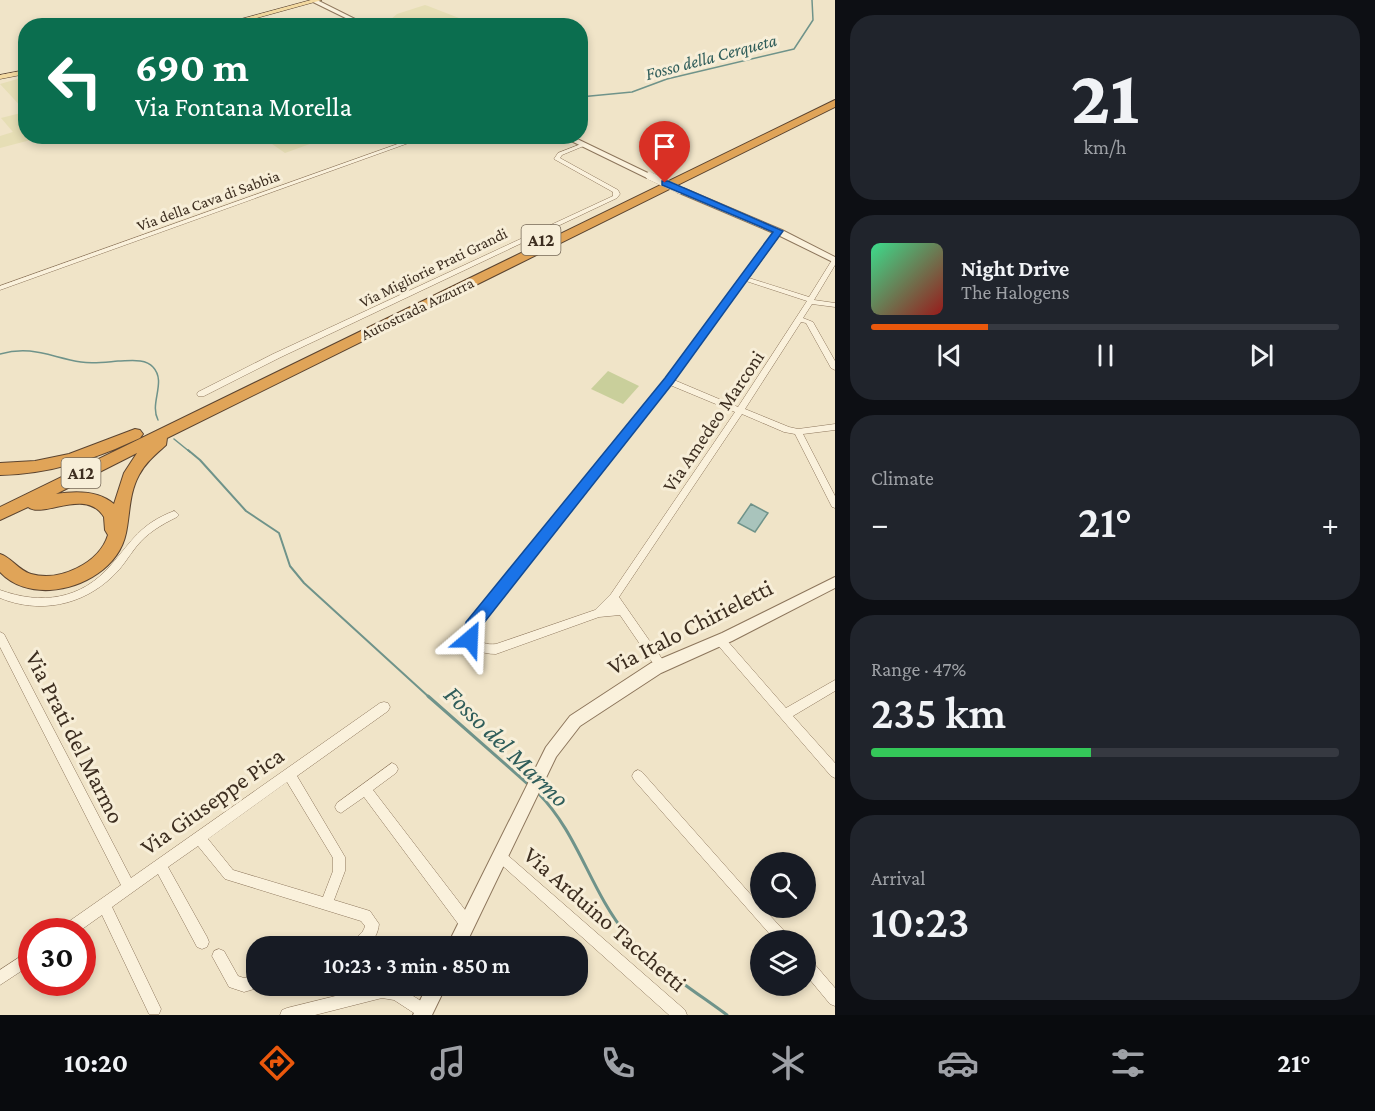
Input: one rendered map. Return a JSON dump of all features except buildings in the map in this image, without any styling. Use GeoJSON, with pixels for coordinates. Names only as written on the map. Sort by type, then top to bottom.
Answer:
{"type":"FeatureCollection","features":[{"type":"Feature","properties":{"kind":"highway","name":"Autostrada Azzurra"},"geometry":{"type":"LineString","coordinates":[[250,386],[835,97]]}},
{"type":"Feature","properties":{"kind":"highway","name":"Autostrada Azzurra"},"geometry":{"type":"LineString","coordinates":[[250,386],[835,103]]}},
{"type":"Feature","properties":{"kind":"highway"},"geometry":{"type":"LineString","coordinates":[[0,470],[34,467],[79,457],[237,401],[250,386]]}},
{"type":"Feature","properties":{"kind":"highway"},"geometry":{"type":"LineString","coordinates":[[0,561],[19,579],[35,584],[63,581],[92,567],[107,554],[115,541],[124,490],[131,472],[165,428]]}},
{"type":"Feature","properties":{"kind":"highway","name":"A12"},"geometry":{"type":"LineString","coordinates":[[0,504],[165,428]]}},
{"type":"Feature","properties":{"kind":"highway","name":"A12"},"geometry":{"type":"LineString","coordinates":[[0,514],[165,428]]}},
{"type":"Feature","properties":{"kind":"highway"},"geometry":{"type":"LineString","coordinates":[[0,519],[42,502],[78,497],[104,505],[110,511],[114,522],[111,539],[102,555],[85,568],[63,578],[41,580],[26,577],[10,567],[0,552]]}},
{"type":"Feature","properties":{"kind":"main road"},"geometry":{"type":"LineString","coordinates":[[250,18],[317,1]]}},
{"type":"Feature","properties":{"kind":"main road"},"geometry":{"type":"LineString","coordinates":[[0,77],[18,74]]}},
{"type":"Feature","properties":{"kind":"street"},"geometry":{"type":"LineString","coordinates":[[317,1],[351,18]]}},
{"type":"Feature","properties":{"kind":"street","name":"Via della Cava di Sabbia"},"geometry":{"type":"LineString","coordinates":[[0,288],[404,144]]}},
{"type":"Feature","properties":{"kind":"street"},"geometry":{"type":"LineString","coordinates":[[580,144],[680,190],[778,231],[835,260]]}},
{"type":"Feature","properties":{"kind":"street","name":"Via Migliorie Prati Grandi"},"geometry":{"type":"LineString","coordinates":[[201,394],[276,356],[615,196],[616,191],[556,158],[560,154],[584,146]]}},
{"type":"Feature","properties":{"kind":"street"},"geometry":{"type":"LineString","coordinates":[[623,610],[599,613],[496,649],[482,648],[469,636],[478,618],[669,381],[778,231]]}},
{"type":"Feature","properties":{"kind":"street","name":"Via Amedeo Marconi"},"geometry":{"type":"LineString","coordinates":[[599,613],[614,597],[741,411],[835,260]]}},
{"type":"Feature","properties":{"kind":"street"},"geometry":{"type":"LineString","coordinates":[[745,279],[811,301],[835,305]]}},
{"type":"Feature","properties":{"kind":"street"},"geometry":{"type":"LineString","coordinates":[[800,319],[809,322],[835,368]]}},
{"type":"Feature","properties":{"kind":"street"},"geometry":{"type":"LineString","coordinates":[[669,381],[798,432],[834,428]]}},
{"type":"Feature","properties":{"kind":"street"},"geometry":{"type":"LineString","coordinates":[[798,432],[835,505]]}},
{"type":"Feature","properties":{"kind":"street"},"geometry":{"type":"LineString","coordinates":[[0,594],[20,603],[34,604],[57,601],[82,592],[110,573],[144,532],[174,515]]}},
{"type":"Feature","properties":{"kind":"street","name":"Via Italo Chirieletti"},"geometry":{"type":"LineString","coordinates":[[461,936],[541,771],[556,744],[579,718],[661,666],[720,640],[835,582]]}},
{"type":"Feature","properties":{"kind":"street"},"geometry":{"type":"LineString","coordinates":[[614,597],[661,666]]}},
{"type":"Feature","properties":{"kind":"street","name":"Via Prati del Marmo"},"geometry":{"type":"LineString","coordinates":[[0,637],[129,887]]}},
{"type":"Feature","properties":{"kind":"street"},"geometry":{"type":"LineString","coordinates":[[720,640],[835,772]]}},
{"type":"Feature","properties":{"kind":"street"},"geometry":{"type":"LineString","coordinates":[[785,715],[835,685]]}},
{"type":"Feature","properties":{"kind":"street","name":"Via Giuseppe Pica"},"geometry":{"type":"LineString","coordinates":[[86,918],[384,707]]}},
{"type":"Feature","properties":{"kind":"street"},"geometry":{"type":"LineString","coordinates":[[341,807],[392,769]]}},
{"type":"Feature","properties":{"kind":"street"},"geometry":{"type":"LineString","coordinates":[[289,774],[339,857],[339,871],[327,903]]}},
{"type":"Feature","properties":{"kind":"street"},"geometry":{"type":"LineString","coordinates":[[638,776],[774,930]]}},
{"type":"Feature","properties":{"kind":"street"},"geometry":{"type":"LineString","coordinates":[[365,789],[467,924]]}},
{"type":"Feature","properties":{"kind":"street"},"geometry":{"type":"LineString","coordinates":[[199,838],[229,875],[360,913],[371,922],[369,936]]}},
{"type":"Feature","properties":{"kind":"street","name":"Via Arduino Tacchetti"},"geometry":{"type":"LineString","coordinates":[[500,856],[680,1015]]}},
{"type":"Feature","properties":{"kind":"street"},"geometry":{"type":"LineString","coordinates":[[160,865],[202,942]]}},
{"type":"Feature","properties":{"kind":"street"},"geometry":{"type":"LineString","coordinates":[[104,905],[154,1009]]}},
{"type":"Feature","properties":{"kind":"street"},"geometry":{"type":"LineString","coordinates":[[219,956],[234,982],[241,985],[246,984]]}},
{"type":"Feature","properties":{"kind":"street"},"geometry":{"type":"LineString","coordinates":[[0,978],[18,966]]}},
{"type":"Feature","properties":{"kind":"street"},"geometry":{"type":"LineString","coordinates":[[816,977],[835,999]]}},
{"type":"Feature","properties":{"kind":"street"},"geometry":{"type":"LineString","coordinates":[[286,1015],[382,991],[396,994],[423,1013],[432,996]]}},
{"type":"Feature","properties":{"kind":"shaded area"},"geometry":{"type":"Polygon","coordinates":[[[425,5],[459,18],[392,18],[397,14],[425,5]]]}},
{"type":"Feature","properties":{"kind":"shaded area"},"geometry":{"type":"Polygon","coordinates":[[[18,79],[18,103],[0,84],[18,79]]]}},
{"type":"Feature","properties":{"kind":"shaded area"},"geometry":{"type":"Polygon","coordinates":[[[18,114],[18,143],[0,148],[0,136],[13,132],[1,118],[18,114]]]}},
{"type":"Feature","properties":{"kind":"shaded area"},"geometry":{"type":"Polygon","coordinates":[[[272,144],[310,144],[285,153],[272,144]]]}},
{"type":"Feature","properties":{"kind":"green space"},"geometry":{"type":"Polygon","coordinates":[[[608,371],[639,386],[623,404],[591,389],[608,371]]]}},
{"type":"Feature","properties":{"kind":"water"},"geometry":{"type":"Polygon","coordinates":[[[751,504],[768,513],[755,532],[738,523],[751,504]]]}},
{"type":"Feature","properties":{"kind":"waterway","name":"Fosso della Cerqueta"},"geometry":{"type":"LineString","coordinates":[[588,96],[632,92],[667,79],[794,49],[813,20],[812,0]]}},
{"type":"Feature","properties":{"kind":"waterway","name":"Fosso del Marmo"},"geometry":{"type":"LineString","coordinates":[[0,354],[32,351],[86,363],[146,362],[157,373],[155,407],[158,420]]}},
{"type":"Feature","properties":{"kind":"waterway","name":"Fosso del Marmo"},"geometry":{"type":"LineString","coordinates":[[174,439],[190,452]]}},
{"type":"Feature","properties":{"kind":"waterway","name":"Fosso del Marmo"},"geometry":{"type":"LineString","coordinates":[[188,450],[200,460],[246,511],[279,533],[290,566],[304,583],[430,698]]}},
{"type":"Feature","properties":{"kind":"waterway","name":"Fosso del Marmo"},"geometry":{"type":"LineString","coordinates":[[428,696],[529,785]]}},
{"type":"Feature","properties":{"kind":"waterway","name":"Fosso del Marmo"},"geometry":{"type":"LineString","coordinates":[[538,793],[564,826],[603,899],[626,934],[660,966],[727,1015]]}},
{"type":"Feature","properties":{"kind":"route"},"geometry":{"type":"LineString","coordinates":[[470,639],[471,627],[669,381],[778,231],[665,183]]}}]}
